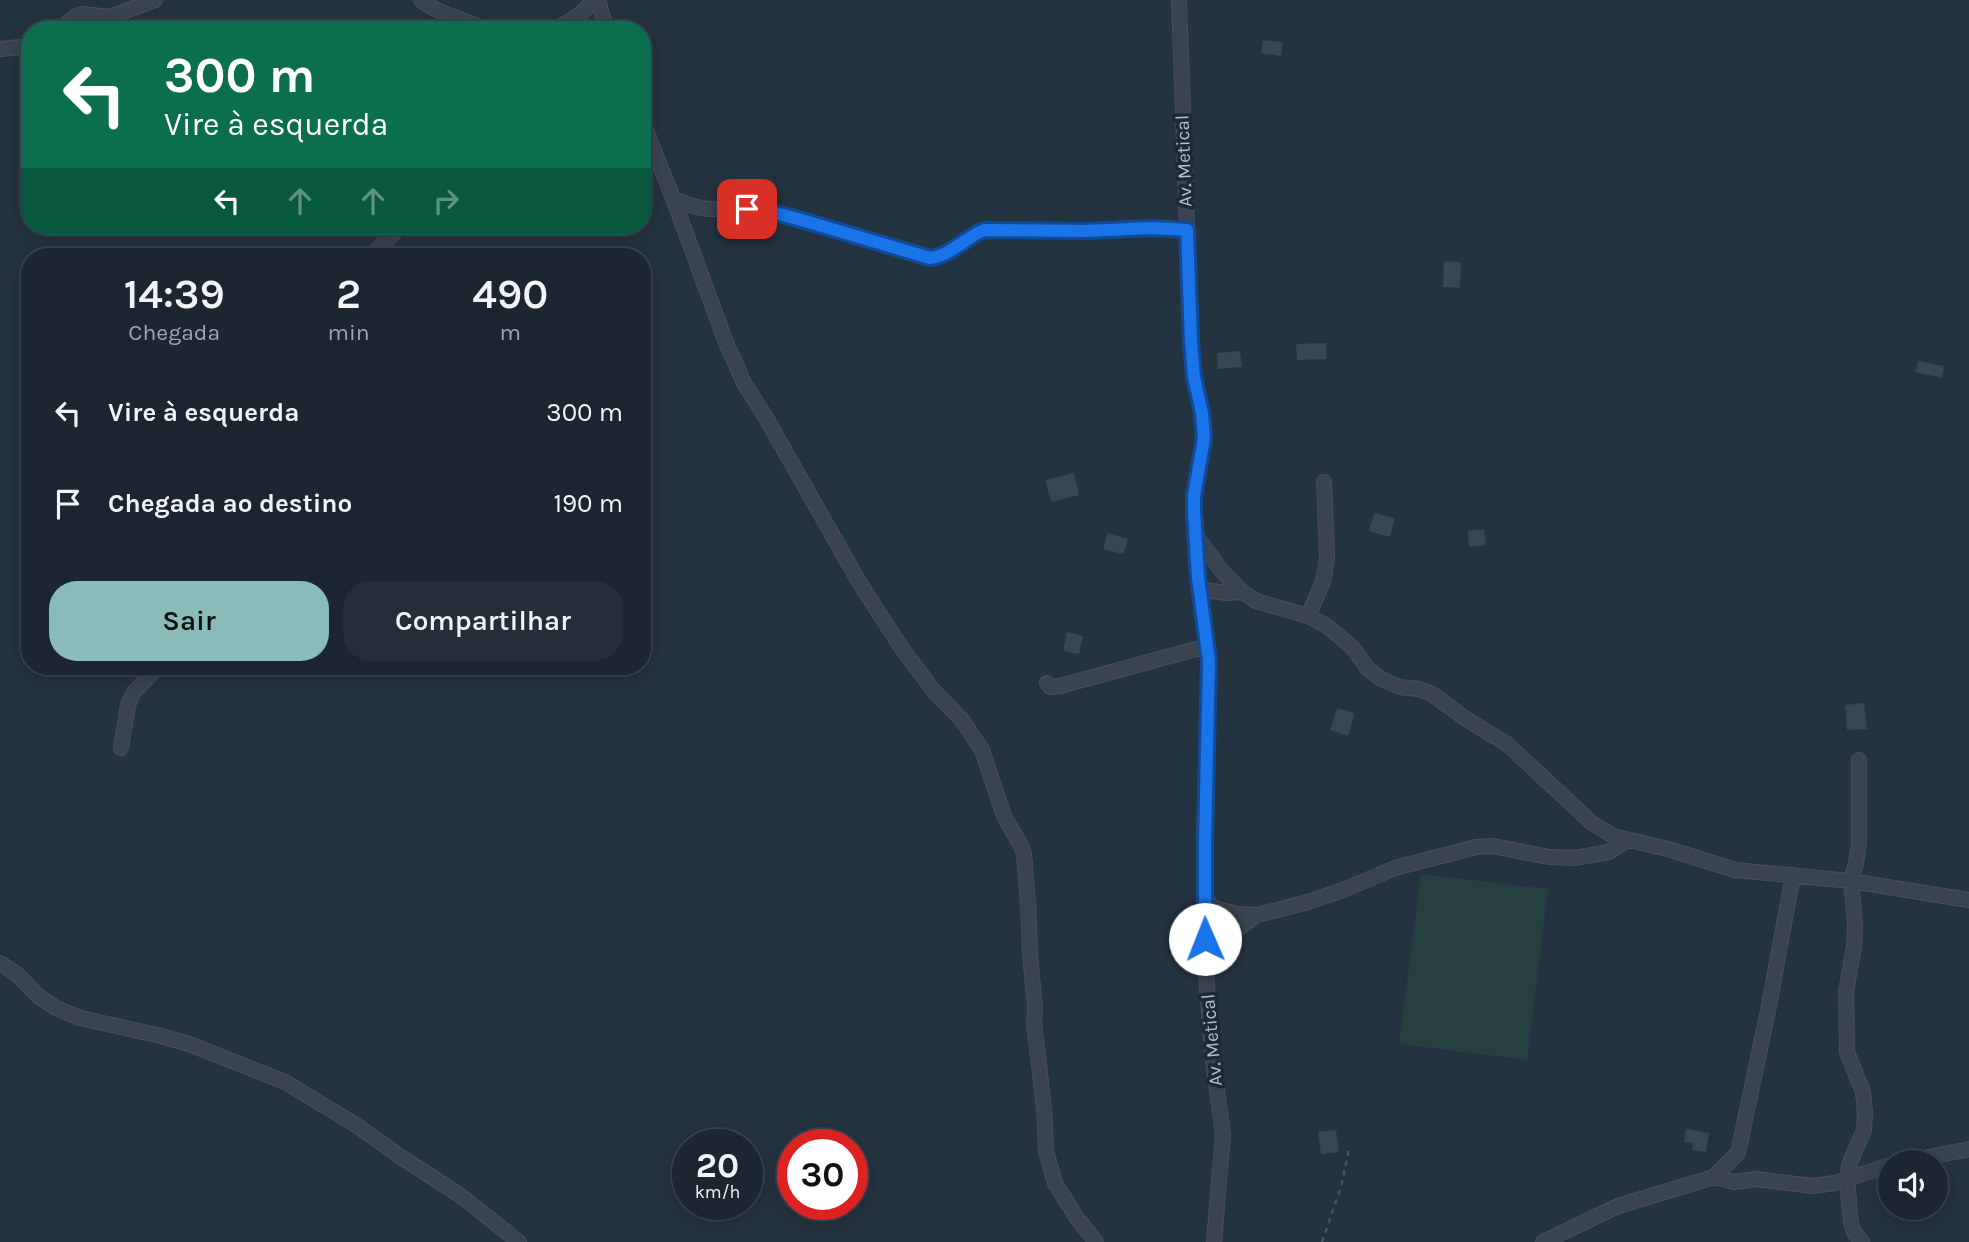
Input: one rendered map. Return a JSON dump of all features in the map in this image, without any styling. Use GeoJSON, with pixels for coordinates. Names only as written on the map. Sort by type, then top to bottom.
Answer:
{"type":"FeatureCollection","features":[{"type":"Feature","properties":{"kind":"street"},"geometry":{"type":"LineString","coordinates":[[70,21],[76,16],[110,17],[155,0]]}},
{"type":"Feature","properties":{"kind":"street"},"geometry":{"type":"LineString","coordinates":[[421,0],[440,12],[467,21]]}},
{"type":"Feature","properties":{"kind":"street"},"geometry":{"type":"LineString","coordinates":[[569,21],[596,0],[604,21]]}},
{"type":"Feature","properties":{"kind":"street","name":"Av. Metical"},"geometry":{"type":"LineString","coordinates":[[1178,0],[1191,341],[1204,438],[1194,505],[1199,589],[1209,661],[1205,960],[1212,1054],[1223,1135],[1214,1242]]}},
{"type":"Feature","properties":{"kind":"street"},"geometry":{"type":"LineString","coordinates":[[0,49],[21,47]]}},
{"type":"Feature","properties":{"kind":"street"},"geometry":{"type":"LineString","coordinates":[[651,143],[725,340],[744,383],[859,582],[901,647],[933,690],[962,720],[982,750],[1004,816],[1024,854],[1034,983],[1034,1023],[1050,1172],[1077,1218],[1096,1242]]}},
{"type":"Feature","properties":{"kind":"street"},"geometry":{"type":"LineString","coordinates":[[673,198],[685,204],[711,210],[764,210],[930,258],[945,254],[972,234],[984,230],[1187,230]]}},
{"type":"Feature","properties":{"kind":"street"},"geometry":{"type":"LineString","coordinates":[[379,248],[392,235]]}},
{"type":"Feature","properties":{"kind":"street"},"geometry":{"type":"LineString","coordinates":[[1308,616],[1322,582],[1327,558],[1324,482]]}},
{"type":"Feature","properties":{"kind":"street"},"geometry":{"type":"LineString","coordinates":[[1196,536],[1222,571],[1242,592],[1256,601],[1308,616],[1327,625],[1353,648],[1367,668],[1381,680],[1432,694],[1507,744],[1603,831],[1735,870],[1851,881],[1969,900]]}},
{"type":"Feature","properties":{"kind":"street"},"geometry":{"type":"LineString","coordinates":[[1199,589],[1226,593],[1242,592]]}},
{"type":"Feature","properties":{"kind":"street"},"geometry":{"type":"LineString","coordinates":[[1202,611],[1213,597],[1226,593]]}},
{"type":"Feature","properties":{"kind":"street"},"geometry":{"type":"LineString","coordinates":[[1047,683],[1050,687],[1060,686],[1207,646]]}},
{"type":"Feature","properties":{"kind":"street"},"geometry":{"type":"LineString","coordinates":[[121,748],[131,698],[149,675]]}},
{"type":"Feature","properties":{"kind":"street"},"geometry":{"type":"LineString","coordinates":[[1859,760],[1860,830],[1851,881],[1855,925],[1846,992],[1846,1029],[1847,1052],[1863,1092],[1865,1112],[1864,1130],[1850,1162],[1847,1180],[1851,1223],[1862,1242]]}},
{"type":"Feature","properties":{"kind":"street"},"geometry":{"type":"LineString","coordinates":[[1204,898],[1214,908],[1237,914],[1257,915],[1308,902],[1395,868],[1476,847],[1493,846],[1549,857],[1575,858],[1609,852],[1627,840]]}},
{"type":"Feature","properties":{"kind":"street"},"geometry":{"type":"LineString","coordinates":[[1714,1177],[1738,1153],[1793,875]]}},
{"type":"Feature","properties":{"kind":"street"},"geometry":{"type":"LineString","coordinates":[[1205,960],[1224,939],[1257,915]]}},
{"type":"Feature","properties":{"kind":"street"},"geometry":{"type":"LineString","coordinates":[[0,963],[56,1008],[80,1018],[189,1045],[293,1086],[461,1196],[519,1242]]}},
{"type":"Feature","properties":{"kind":"street"},"geometry":{"type":"LineString","coordinates":[[1948,1153],[1969,1149]]}},
{"type":"Feature","properties":{"kind":"street"},"geometry":{"type":"LineString","coordinates":[[1543,1242],[1618,1206],[1714,1177],[1734,1181],[1756,1179],[1813,1186],[1847,1180],[1878,1169]]}},
{"type":"Feature","properties":{"kind":"path"},"geometry":{"type":"LineString","coordinates":[[1322,1242],[1341,1187],[1349,1149]]}},
{"type":"Feature","properties":{"kind":"green space"},"geometry":{"type":"Polygon","coordinates":[[[1421,874],[1548,889],[1527,1060],[1399,1044],[1421,874]]]}},
{"type":"Feature","properties":{"kind":"building"},"geometry":{"type":"Polygon","coordinates":[[[1263,40],[1283,42],[1281,56],[1261,53],[1263,40]]]}},
{"type":"Feature","properties":{"kind":"building"},"geometry":{"type":"Polygon","coordinates":[[[1444,261],[1461,262],[1460,288],[1443,287],[1444,261]]]}},
{"type":"Feature","properties":{"kind":"building"},"geometry":{"type":"Polygon","coordinates":[[[1326,343],[1326,359],[1297,360],[1296,344],[1326,343]]]}},
{"type":"Feature","properties":{"kind":"building"},"geometry":{"type":"Polygon","coordinates":[[[1240,351],[1242,367],[1218,369],[1217,353],[1240,351]]]}},
{"type":"Feature","properties":{"kind":"building"},"geometry":{"type":"Polygon","coordinates":[[[1918,361],[1944,366],[1942,378],[1915,372],[1918,361]]]}},
{"type":"Feature","properties":{"kind":"building"},"geometry":{"type":"Polygon","coordinates":[[[1074,473],[1079,495],[1051,502],[1045,480],[1074,473]]]}},
{"type":"Feature","properties":{"kind":"building"},"geometry":{"type":"Polygon","coordinates":[[[1374,513],[1395,518],[1390,537],[1369,531],[1374,513]]]}},
{"type":"Feature","properties":{"kind":"building"},"geometry":{"type":"Polygon","coordinates":[[[1484,529],[1486,545],[1469,547],[1468,531],[1484,529]]]}},
{"type":"Feature","properties":{"kind":"building"},"geometry":{"type":"Polygon","coordinates":[[[1108,533],[1128,539],[1123,554],[1103,549],[1108,533]]]}},
{"type":"Feature","properties":{"kind":"building"},"geometry":{"type":"Polygon","coordinates":[[[1067,632],[1083,636],[1079,654],[1063,651],[1067,632]]]}},
{"type":"Feature","properties":{"kind":"building"},"geometry":{"type":"Polygon","coordinates":[[[1864,703],[1867,729],[1847,730],[1845,705],[1864,703]]]}},
{"type":"Feature","properties":{"kind":"building"},"geometry":{"type":"Polygon","coordinates":[[[1337,708],[1355,713],[1348,736],[1330,730],[1337,708]]]}},
{"type":"Feature","properties":{"kind":"building"},"geometry":{"type":"Polygon","coordinates":[[[1686,1129],[1709,1133],[1706,1152],[1692,1150],[1693,1143],[1684,1142],[1686,1129]]]}},
{"type":"Feature","properties":{"kind":"building"},"geometry":{"type":"Polygon","coordinates":[[[1336,1130],[1339,1152],[1321,1154],[1318,1132],[1336,1130]]]}},
{"type":"Feature","properties":{"kind":"route"},"geometry":{"type":"LineString","coordinates":[[747,209],[764,210],[798,219],[930,258],[945,254],[972,234],[984,230],[1187,230],[1191,341],[1204,438],[1194,496],[1194,512],[1198,577],[1209,661],[1205,939]]}}]}
